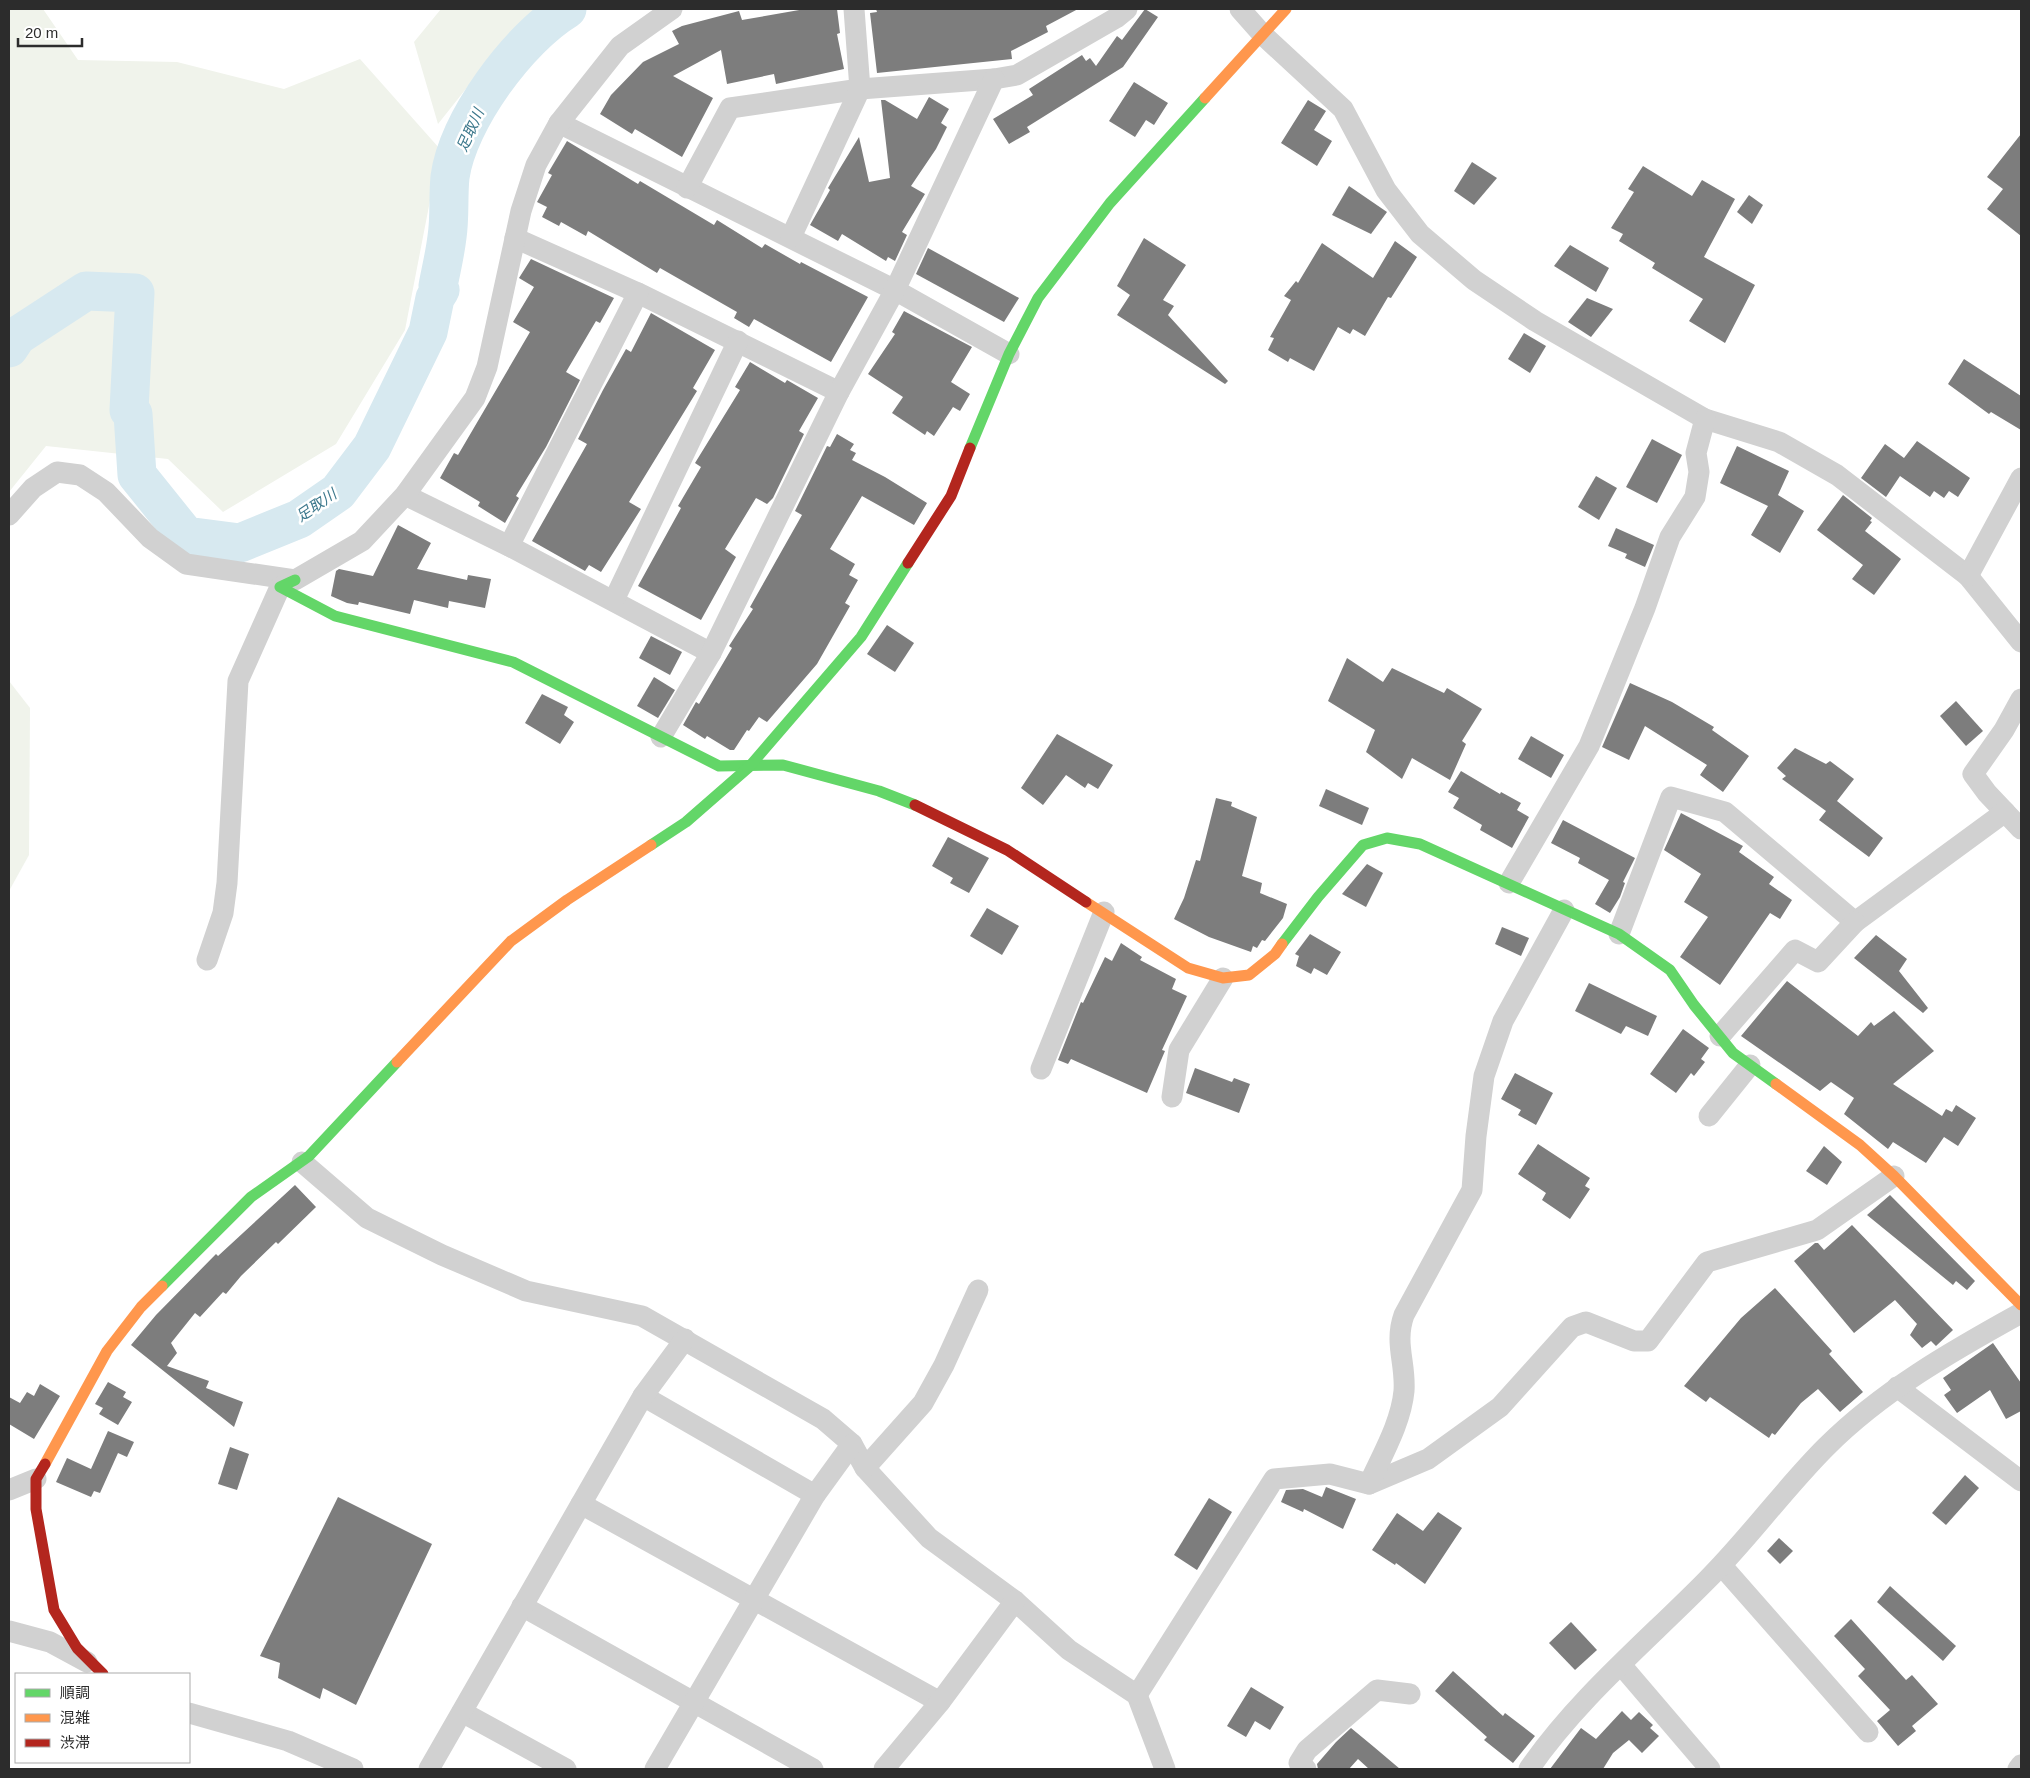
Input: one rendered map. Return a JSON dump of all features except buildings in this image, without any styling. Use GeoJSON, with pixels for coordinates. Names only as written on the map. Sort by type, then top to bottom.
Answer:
{"type":"FeatureCollection","features":[{"type":"Feature","properties":{"kind":"street"},"geometry":{"type":"LineString","coordinates":[[207,960],[223,913],[228,883],[238,681],[288,584],[362,540],[405,495],[475,398],[487,367],[520,211],[536,165],[559,122],[620,46],[672,9]]}},
{"type":"Feature","properties":{"kind":"street"},"geometry":{"type":"LineString","coordinates":[[791,237],[860,89],[854,9]]}},
{"type":"Feature","properties":{"kind":"street"},"geometry":{"type":"LineString","coordinates":[[687,188],[730,108],[860,89],[994,80],[1017,75],[1116,18],[1127,9]]}},
{"type":"Feature","properties":{"kind":"street"},"geometry":{"type":"LineString","coordinates":[[1240,9],[1263,35],[1343,109],[1386,190],[1420,234],[1474,280],[1535,321],[1705,419],[1779,442],[1837,475],[1968,576],[2021,642]]}},
{"type":"Feature","properties":{"kind":"street"},"geometry":{"type":"LineString","coordinates":[[98,1669],[77,1648],[54,1610],[36,1509],[36,1480],[107,1351],[141,1307],[251,1197],[302,1162],[511,941],[567,900],[686,822],[749,767],[861,637],[951,496],[1009,354],[1038,298],[1110,203],[1286,9]]}},
{"type":"Feature","properties":{"kind":"street"},"geometry":{"type":"LineString","coordinates":[[661,736],[711,653],[839,392],[895,290],[994,80]]}},
{"type":"Feature","properties":{"kind":"street"},"geometry":{"type":"LineString","coordinates":[[559,122],[687,188],[791,237],[895,290],[1009,354]]}},
{"type":"Feature","properties":{"kind":"street"},"geometry":{"type":"LineString","coordinates":[[515,238],[638,293],[839,392]]}},
{"type":"Feature","properties":{"kind":"street"},"geometry":{"type":"LineString","coordinates":[[509,546],[638,293]]}},
{"type":"Feature","properties":{"kind":"street"},"geometry":{"type":"LineString","coordinates":[[614,600],[738,342]]}},
{"type":"Feature","properties":{"kind":"street"},"geometry":{"type":"LineString","coordinates":[[1510,883],[1589,746],[1645,608],[1670,538],[1696,497],[1699,472],[1696,453],[1705,419]]}},
{"type":"Feature","properties":{"kind":"street"},"geometry":{"type":"LineString","coordinates":[[9,515],[33,488],[58,472],[80,476],[106,492],[150,538],[186,564],[288,584],[335,616],[513,662],[720,766],[784,765],[879,791],[932,812],[1007,850],[1188,968],[1223,978],[1249,975],[1275,954],[1318,897],[1364,845],[1387,838],[1420,844],[1510,883],[1564,910],[1619,934],[1670,970],[1694,1005],[1733,1053],[1860,1145],[1894,1176],[2021,1305]]}},
{"type":"Feature","properties":{"kind":"street"},"geometry":{"type":"LineString","coordinates":[[1968,576],[2021,478]]}},
{"type":"Feature","properties":{"kind":"street"},"geometry":{"type":"LineString","coordinates":[[405,495],[614,600],[711,653]]}},
{"type":"Feature","properties":{"kind":"street"},"geometry":{"type":"LineString","coordinates":[[2021,699],[2004,730],[1973,774],[1987,793],[2021,828]]}},
{"type":"Feature","properties":{"kind":"street"},"geometry":{"type":"LineString","coordinates":[[1619,934],[1671,797],[1725,812],[1855,922]]}},
{"type":"Feature","properties":{"kind":"street"},"geometry":{"type":"LineString","coordinates":[[1720,1036],[1795,950],[1818,962],[1855,922],[2005,812]]}},
{"type":"Feature","properties":{"kind":"street"},"geometry":{"type":"LineString","coordinates":[[1369,1484],[1401,1409],[1404,1388],[1399,1330],[1404,1315],[1472,1190],[1476,1136],[1484,1076],[1502,1022],[1564,910]]}},
{"type":"Feature","properties":{"kind":"street"},"geometry":{"type":"LineString","coordinates":[[1041,1069],[1104,912]]}},
{"type":"Feature","properties":{"kind":"street"},"geometry":{"type":"LineString","coordinates":[[1172,1097],[1179,1050],[1223,978]]}},
{"type":"Feature","properties":{"kind":"street"},"geometry":{"type":"LineString","coordinates":[[1709,1116],[1750,1065]]}},
{"type":"Feature","properties":{"kind":"street"},"geometry":{"type":"LineString","coordinates":[[302,1162],[367,1218],[442,1255],[526,1291],[642,1316],[823,1419],[852,1444],[865,1468],[928,1538],[1015,1601],[1068,1650],[1137,1695],[1164,1768]]}},
{"type":"Feature","properties":{"kind":"street"},"geometry":{"type":"LineString","coordinates":[[1137,1695],[1274,1479],[1330,1474],[1369,1484],[1428,1459],[1500,1408],[1572,1328],[1586,1322],[1634,1341],[1648,1341],[1707,1262],[1818,1230],[1894,1176]]}},
{"type":"Feature","properties":{"kind":"street"},"geometry":{"type":"LineString","coordinates":[[865,1468],[923,1403],[944,1365],[978,1290]]}},
{"type":"Feature","properties":{"kind":"street"},"geometry":{"type":"LineString","coordinates":[[1529,1769],[1578,1708],[1722,1566],[1826,1447],[1897,1387],[1955,1350],[2021,1313]]}},
{"type":"Feature","properties":{"kind":"street"},"geometry":{"type":"LineString","coordinates":[[429,1769],[643,1396],[685,1339]]}},
{"type":"Feature","properties":{"kind":"street"},"geometry":{"type":"LineString","coordinates":[[1897,1387],[2021,1481]]}},
{"type":"Feature","properties":{"kind":"street"},"geometry":{"type":"LineString","coordinates":[[643,1396],[815,1495]]}},
{"type":"Feature","properties":{"kind":"street"},"geometry":{"type":"LineString","coordinates":[[655,1769],[815,1495],[852,1444]]}},
{"type":"Feature","properties":{"kind":"street"},"geometry":{"type":"LineString","coordinates":[[9,1490],[36,1480]]}},
{"type":"Feature","properties":{"kind":"street"},"geometry":{"type":"LineString","coordinates":[[581,1504],[940,1702]]}},
{"type":"Feature","properties":{"kind":"street"},"geometry":{"type":"LineString","coordinates":[[1722,1566],[1868,1732]]}},
{"type":"Feature","properties":{"kind":"street"},"geometry":{"type":"LineString","coordinates":[[884,1769],[940,1702],[1015,1601]]}},
{"type":"Feature","properties":{"kind":"street"},"geometry":{"type":"LineString","coordinates":[[522,1606],[813,1769]]}},
{"type":"Feature","properties":{"kind":"street"},"geometry":{"type":"LineString","coordinates":[[9,1631],[50,1642],[98,1669]]}},
{"type":"Feature","properties":{"kind":"street"},"geometry":{"type":"LineString","coordinates":[[1622,1666],[1710,1769]]}},
{"type":"Feature","properties":{"kind":"street"},"geometry":{"type":"LineString","coordinates":[[1306,1769],[1299,1763],[1307,1750],[1377,1690],[1410,1694]]}},
{"type":"Feature","properties":{"kind":"street"},"geometry":{"type":"LineString","coordinates":[[462,1712],[566,1769]]}},
{"type":"Feature","properties":{"kind":"street"},"geometry":{"type":"LineString","coordinates":[[190,1713],[288,1740],[353,1769]]}},
{"type":"Feature","properties":{"kind":"street"},"geometry":{"type":"LineString","coordinates":[[2018,1769],[2021,1765]]}},
{"type":"Feature","properties":{"kind":"shaded area"},"geometry":{"type":"Polygon","coordinates":[[[9,9],[43,9],[78,60],[177,62],[284,89],[360,59],[440,149],[405,330],[336,444],[223,512],[168,459],[46,446],[9,492],[9,9]]]}},
{"type":"Feature","properties":{"kind":"shaded area"},"geometry":{"type":"Polygon","coordinates":[[[441,9],[548,9],[511,32],[438,124],[414,42],[441,9]]]}},
{"type":"Feature","properties":{"kind":"shaded area"},"geometry":{"type":"Polygon","coordinates":[[[9,681],[30,708],[29,855],[9,891],[9,681]]]}},
{"type":"Feature","properties":{"kind":"waterway","name":"足取川"},"geometry":{"type":"LineString","coordinates":[[9,348],[17,336],[86,291],[135,293],[129,410],[133,414],[137,475],[186,536],[240,543],[299,519],[338,492],[372,447],[428,332],[435,298],[440,290],[438,286],[448,230],[450,177],[455,155],[478,106],[493,82],[530,39],[567,9]]}},
{"type":"Feature","properties":{"kind":"traffic: fast"},"geometry":{"type":"LineString","coordinates":[[970,448],[1009,354],[1038,298],[1110,203],[1205,98]]}},
{"type":"Feature","properties":{"kind":"traffic: fast"},"geometry":{"type":"LineString","coordinates":[[651,845],[686,822],[749,767],[861,637],[908,563]]}},
{"type":"Feature","properties":{"kind":"traffic: fast"},"geometry":{"type":"LineString","coordinates":[[295,580],[280,587],[335,616],[513,662],[719,766],[783,765],[879,791],[915,805]]}},
{"type":"Feature","properties":{"kind":"traffic: fast"},"geometry":{"type":"LineString","coordinates":[[1282,944],[1318,897],[1363,845],[1387,838],[1420,844],[1619,934],[1670,970],[1694,1005],[1733,1053],[1776,1084]]}},
{"type":"Feature","properties":{"kind":"traffic: fast"},"geometry":{"type":"LineString","coordinates":[[162,1286],[251,1197],[309,1156],[397,1062]]}},
{"type":"Feature","properties":{"kind":"traffic: slow"},"geometry":{"type":"LineString","coordinates":[[1205,98],[1286,9]]}},
{"type":"Feature","properties":{"kind":"traffic: slow"},"geometry":{"type":"LineString","coordinates":[[397,1062],[511,941],[567,900],[651,845]]}},
{"type":"Feature","properties":{"kind":"traffic: slow"},"geometry":{"type":"LineString","coordinates":[[1086,902],[1188,968],[1223,978],[1249,975],[1275,954],[1282,944]]}},
{"type":"Feature","properties":{"kind":"traffic: slow"},"geometry":{"type":"LineString","coordinates":[[1776,1084],[1860,1145],[1894,1176],[2021,1305]]}},
{"type":"Feature","properties":{"kind":"traffic: slow"},"geometry":{"type":"LineString","coordinates":[[45,1464],[107,1351],[141,1307],[162,1286]]}},
{"type":"Feature","properties":{"kind":"traffic: jam"},"geometry":{"type":"LineString","coordinates":[[908,563],[951,496],[970,448]]}},
{"type":"Feature","properties":{"kind":"traffic: jam"},"geometry":{"type":"LineString","coordinates":[[915,805],[1007,850],[1086,902]]}},
{"type":"Feature","properties":{"kind":"traffic: jam"},"geometry":{"type":"LineString","coordinates":[[45,1464],[36,1479],[36,1509],[54,1610],[77,1648],[102,1673]]}}]}
